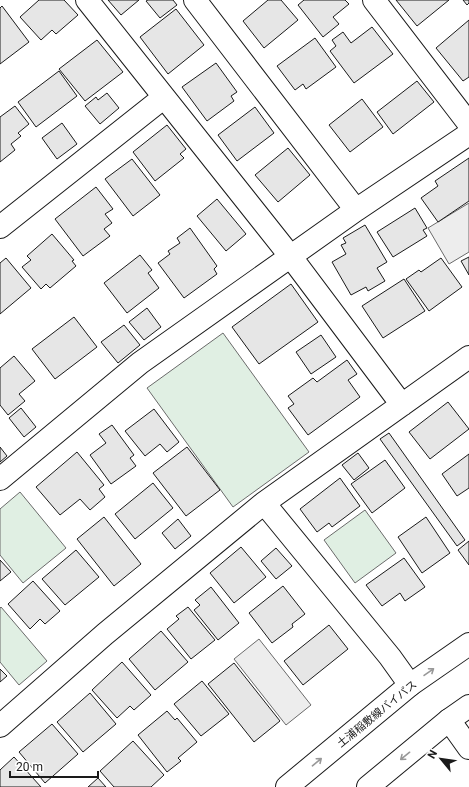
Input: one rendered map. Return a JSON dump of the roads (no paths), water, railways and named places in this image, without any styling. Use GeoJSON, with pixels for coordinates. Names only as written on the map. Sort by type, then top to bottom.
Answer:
{"type":"FeatureCollection","features":[{"type":"Feature","properties":{"kind":"street"},"geometry":{"type":"LineString","coordinates":[[87,0],[290,257],[402,405]]}},
{"type":"Feature","properties":{"kind":"street"},"geometry":{"type":"LineString","coordinates":[[195,0],[356,210]]}},
{"type":"Feature","properties":{"kind":"street"},"geometry":{"type":"LineString","coordinates":[[374,0],[469,124]]}},
{"type":"Feature","properties":{"kind":"street"},"geometry":{"type":"LineString","coordinates":[[0,227],[163,98]]}},
{"type":"Feature","properties":{"kind":"street"},"geometry":{"type":"LineString","coordinates":[[0,479],[140,364],[356,210],[469,134]]}},
{"type":"Feature","properties":{"kind":"street"},"geometry":{"type":"LineString","coordinates":[[0,726],[105,634],[264,503],[469,357]]}},
{"type":"Feature","properties":{"kind":"street"},"geometry":{"type":"LineString","coordinates":[[264,503],[390,657],[410,685]]}},
{"type":"Feature","properties":{"kind":"street","name":"土浦稲敷線バイパス"},"geometry":{"type":"LineString","coordinates":[[287,787],[410,685],[469,644]]}},
{"type":"Feature","properties":{"kind":"street"},"geometry":{"type":"LineString","coordinates":[[368,787],[449,720],[469,706]]}},
{"type":"Feature","properties":{"kind":"street"},"geometry":{"type":"LineString","coordinates":[[449,720],[469,748]]}}]}
